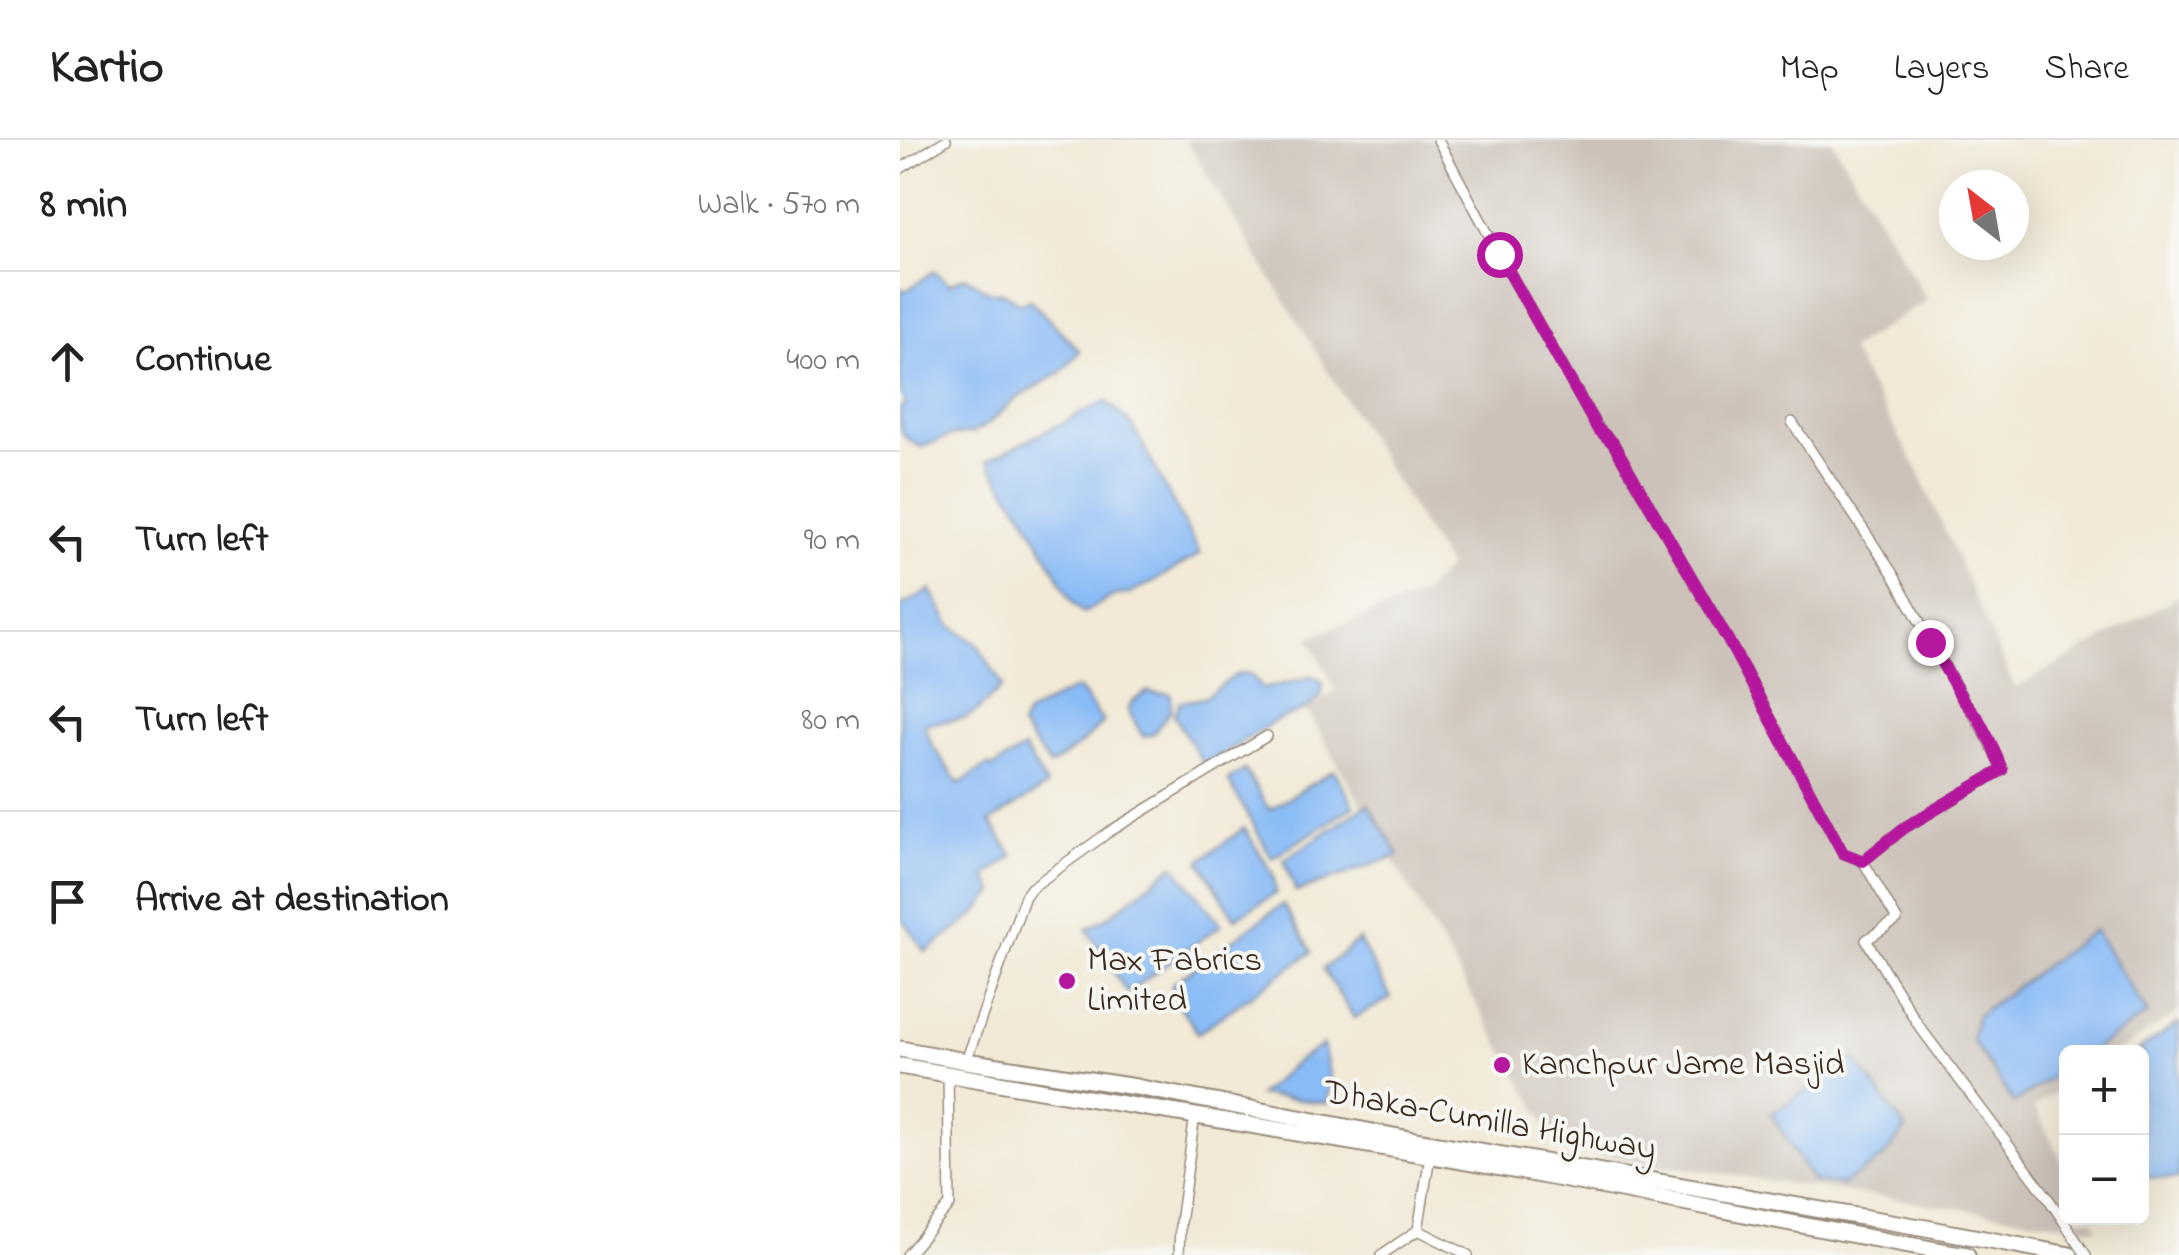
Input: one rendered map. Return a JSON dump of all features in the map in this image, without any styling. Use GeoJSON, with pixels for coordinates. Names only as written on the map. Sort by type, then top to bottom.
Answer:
{"type":"FeatureCollection","features":[{"type":"Feature","properties":{"kind":"highway","name":"Dhaka–Cumilla Highway"},"geometry":{"type":"LineString","coordinates":[[900,1048],[966,1062],[1136,1087],[1359,1136],[1430,1156],[1967,1255]]}},
{"type":"Feature","properties":{"kind":"highway","name":"Dhaka–Cumilla Highway"},"geometry":{"type":"LineString","coordinates":[[900,1066],[1196,1115],[1359,1136],[2070,1255]]}},
{"type":"Feature","properties":{"kind":"street"},"geometry":{"type":"LineString","coordinates":[[900,169],[946,140]]}},
{"type":"Feature","properties":{"kind":"street"},"geometry":{"type":"LineString","coordinates":[[1438,140],[1597,428],[1613,443],[1728,640],[1843,853],[1863,861],[1897,920],[1866,940],[1920,1026],[2086,1255]]}},
{"type":"Feature","properties":{"kind":"street"},"geometry":{"type":"LineString","coordinates":[[1792,422],[1893,574],[1985,732],[2002,770],[1904,828],[1863,861]]}},
{"type":"Feature","properties":{"kind":"street"},"geometry":{"type":"LineString","coordinates":[[966,1062],[1025,896],[1032,888],[1125,822],[1267,736]]}},
{"type":"Feature","properties":{"kind":"street"},"geometry":{"type":"LineString","coordinates":[[907,1255],[950,1205],[948,1074]]}},
{"type":"Feature","properties":{"kind":"street"},"geometry":{"type":"LineString","coordinates":[[1179,1255],[1196,1115]]}},
{"type":"Feature","properties":{"kind":"street"},"geometry":{"type":"LineString","coordinates":[[1381,1255],[1418,1230],[1430,1156]]}},
{"type":"Feature","properties":{"kind":"street"},"geometry":{"type":"LineString","coordinates":[[1418,1230],[1468,1255]]}},
{"type":"Feature","properties":{"kind":"shaded area"},"geometry":{"type":"Polygon","coordinates":[[[1186,140],[1832,140],[1927,300],[1849,349],[1918,470],[2015,688],[2179,596],[2179,1012],[2128,1045],[2059,1045],[2059,1090],[2034,1107],[2059,1155],[2059,1223],[1561,1150],[1306,709],[1336,691],[1309,638],[1423,594],[1448,567],[1186,140]]]}},
{"type":"Feature","properties":{"kind":"water"},"geometry":{"type":"Polygon","coordinates":[[[934,271],[949,284],[965,277],[988,291],[1007,294],[1018,303],[1030,300],[1080,351],[1061,372],[1016,399],[984,427],[922,447],[905,437],[900,423],[900,408],[905,404],[900,393],[900,288],[906,291],[934,271]]]}},
{"type":"Feature","properties":{"kind":"water"},"geometry":{"type":"Polygon","coordinates":[[[1106,401],[1133,426],[1200,554],[1129,594],[1115,595],[1083,613],[1073,603],[1026,518],[987,461],[1106,401]]]}},
{"type":"Feature","properties":{"kind":"water"},"geometry":{"type":"Polygon","coordinates":[[[931,590],[950,625],[977,644],[1003,686],[965,718],[924,724],[932,745],[959,784],[1024,749],[1047,786],[990,822],[1013,856],[986,876],[994,892],[975,915],[926,952],[900,916],[900,607],[931,590]]]}},
{"type":"Feature","properties":{"kind":"water"},"geometry":{"type":"Polygon","coordinates":[[[1245,673],[1263,689],[1314,676],[1323,683],[1321,696],[1305,710],[1277,720],[1204,765],[1174,715],[1180,702],[1204,698],[1245,673]]]}},
{"type":"Feature","properties":{"kind":"water"},"geometry":{"type":"Polygon","coordinates":[[[1079,689],[1103,722],[1050,766],[1021,727],[1027,714],[1079,689]]]}},
{"type":"Feature","properties":{"kind":"water"},"geometry":{"type":"Polygon","coordinates":[[[1148,691],[1171,694],[1171,710],[1153,734],[1143,737],[1128,710],[1132,702],[1148,691]]]}},
{"type":"Feature","properties":{"kind":"water"},"geometry":{"type":"Polygon","coordinates":[[[1245,770],[1269,810],[1334,770],[1354,806],[1272,858],[1228,780],[1245,770]]]}},
{"type":"Feature","properties":{"kind":"water"},"geometry":{"type":"Polygon","coordinates":[[[1368,804],[1399,855],[1296,892],[1284,860],[1368,804]]]}},
{"type":"Feature","properties":{"kind":"water"},"geometry":{"type":"Polygon","coordinates":[[[1244,828],[1273,874],[1276,893],[1235,918],[1200,861],[1244,828]]]}},
{"type":"Feature","properties":{"kind":"water"},"geometry":{"type":"Polygon","coordinates":[[[1174,865],[1221,925],[1127,993],[1087,929],[1174,865]]]}},
{"type":"Feature","properties":{"kind":"water"},"geometry":{"type":"Polygon","coordinates":[[[1283,904],[1312,952],[1198,1033],[1171,985],[1283,904]]]}},
{"type":"Feature","properties":{"kind":"water"},"geometry":{"type":"Polygon","coordinates":[[[2094,930],[2148,1014],[2100,1045],[2059,1045],[2059,1072],[2014,1103],[1972,1040],[1976,1016],[2094,930]]]}},
{"type":"Feature","properties":{"kind":"water"},"geometry":{"type":"Polygon","coordinates":[[[1359,940],[1391,998],[1354,1018],[1323,969],[1359,940]]]}},
{"type":"Feature","properties":{"kind":"water"},"geometry":{"type":"Polygon","coordinates":[[[2179,1023],[2179,1179],[2149,1177],[2146,1045],[2179,1023]]]}},
{"type":"Feature","properties":{"kind":"water"},"geometry":{"type":"Polygon","coordinates":[[[1323,1045],[1330,1078],[1327,1103],[1259,1095],[1296,1062],[1323,1045]]]}},
{"type":"Feature","properties":{"kind":"water"},"geometry":{"type":"Polygon","coordinates":[[[1855,1059],[1906,1129],[1882,1159],[1841,1185],[1813,1182],[1771,1114],[1855,1059]]]}},
{"type":"Feature","properties":{"kind":"place","name":"Max Fabrics Limited"},"geometry":{"type":"Point","coordinates":[1067,981]}},
{"type":"Feature","properties":{"kind":"place","name":"Kanchpur Jame Masjid"},"geometry":{"type":"Point","coordinates":[1502,1065]}},
{"type":"Feature","properties":{"kind":"route"},"geometry":{"type":"LineString","coordinates":[[1499,254],[1597,428],[1613,443],[1652,507],[1843,853],[1863,861],[1904,828],[2002,770],[1978,718],[1963,700],[1930,642]]}}]}
